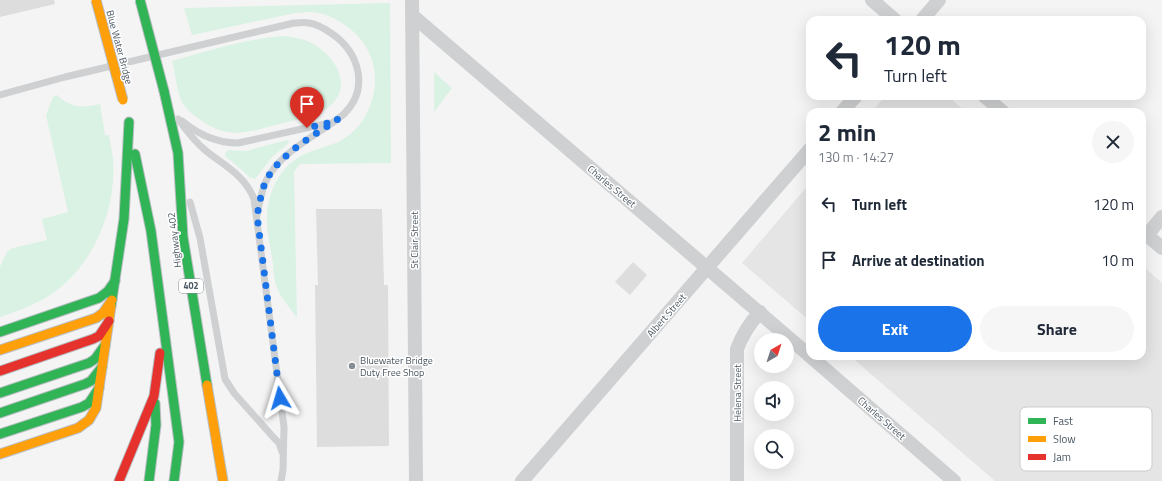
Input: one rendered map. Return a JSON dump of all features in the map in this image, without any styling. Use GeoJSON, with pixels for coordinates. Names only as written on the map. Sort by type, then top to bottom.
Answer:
{"type":"FeatureCollection","features":[{"type":"Feature","properties":{"kind":"highway","name":"Blue Water Bridge"},"geometry":{"type":"LineString","coordinates":[[96,0],[126,111]]}},
{"type":"Feature","properties":{"kind":"highway","name":"Highway 402"},"geometry":{"type":"LineString","coordinates":[[140,0],[168,102],[178,153],[183,237],[223,481]]}},
{"type":"Feature","properties":{"kind":"highway"},"geometry":{"type":"LineString","coordinates":[[0,454],[78,428],[87,423],[93,416],[96,408],[124,219],[126,111]]}},
{"type":"Feature","properties":{"kind":"highway"},"geometry":{"type":"LineString","coordinates":[[126,111],[151,231],[173,395],[180,442],[186,468]]}},
{"type":"Feature","properties":{"kind":"highway"},"geometry":{"type":"LineString","coordinates":[[0,332],[99,298],[105,295],[115,281]]}},
{"type":"Feature","properties":{"kind":"highway"},"geometry":{"type":"LineString","coordinates":[[0,350],[96,318],[103,314],[112,300]]}},
{"type":"Feature","properties":{"kind":"highway"},"geometry":{"type":"LineString","coordinates":[[0,371],[93,339],[99,336],[109,321]]}},
{"type":"Feature","properties":{"kind":"highway"},"geometry":{"type":"LineString","coordinates":[[149,481],[157,418],[154,396],[163,324]]}},
{"type":"Feature","properties":{"kind":"highway"},"geometry":{"type":"LineString","coordinates":[[0,393],[89,363],[95,359],[105,345]]}},
{"type":"Feature","properties":{"kind":"highway"},"geometry":{"type":"LineString","coordinates":[[0,413],[86,384],[91,381],[102,367]]}},
{"type":"Feature","properties":{"kind":"highway"},"geometry":{"type":"LineString","coordinates":[[0,434],[82,407],[89,403],[99,388]]}},
{"type":"Feature","properties":{"kind":"highway"},"geometry":{"type":"LineString","coordinates":[[168,434],[173,395]]}},
{"type":"Feature","properties":{"kind":"highway"},"geometry":{"type":"LineString","coordinates":[[119,481],[154,396]]}},
{"type":"Feature","properties":{"kind":"highway"},"geometry":{"type":"LineString","coordinates":[[139,458],[144,419]]}},
{"type":"Feature","properties":{"kind":"highway"},"geometry":{"type":"LineString","coordinates":[[174,481],[180,442]]}},
{"type":"Feature","properties":{"kind":"highway"},"geometry":{"type":"LineString","coordinates":[[124,481],[126,465]]}},
{"type":"Feature","properties":{"kind":"street","name":"St Clair Street"},"geometry":{"type":"LineString","coordinates":[[412,0],[416,481]]}},
{"type":"Feature","properties":{"kind":"street"},"geometry":{"type":"LineString","coordinates":[[872,0],[890,16]]}},
{"type":"Feature","properties":{"kind":"street"},"geometry":{"type":"LineString","coordinates":[[925,16],[939,0]]}},
{"type":"Feature","properties":{"kind":"street","name":"Charles Street"},"geometry":{"type":"LineString","coordinates":[[412,16],[806,352]]}},
{"type":"Feature","properties":{"kind":"street"},"geometry":{"type":"LineString","coordinates":[[846,108],[852,100]]}},
{"type":"Feature","properties":{"kind":"street"},"geometry":{"type":"LineString","coordinates":[[989,100],[998,108]]}},
{"type":"Feature","properties":{"kind":"street","name":"Albert Street"},"geometry":{"type":"LineString","coordinates":[[522,481],[806,153]]}},
{"type":"Feature","properties":{"kind":"street"},"geometry":{"type":"LineString","coordinates":[[1146,231],[1162,217]]}},
{"type":"Feature","properties":{"kind":"street"},"geometry":{"type":"LineString","coordinates":[[1146,235],[1162,248]]}},
{"type":"Feature","properties":{"kind":"street","name":"Helena Street"},"geometry":{"type":"LineString","coordinates":[[737,481],[737,350],[746,329],[760,312]]}},
{"type":"Feature","properties":{"kind":"street","name":"Charles Street"},"geometry":{"type":"LineString","coordinates":[[815,360],[954,481]]}},
{"type":"Feature","properties":{"kind":"lane"},"geometry":{"type":"LineString","coordinates":[[1,96],[65,77],[294,23],[309,23],[328,30],[349,51],[358,69],[359,86],[356,97],[350,108],[338,119],[289,153],[280,161],[267,179],[262,190],[257,215]]}},
{"type":"Feature","properties":{"kind":"lane"},"geometry":{"type":"LineString","coordinates":[[168,102],[174,114],[187,131],[198,143],[239,175],[254,199],[284,427],[281,481]]}},
{"type":"Feature","properties":{"kind":"lane"},"geometry":{"type":"LineString","coordinates":[[174,114],[183,122],[203,135],[226,143],[238,143],[321,125],[338,119]]}},
{"type":"Feature","properties":{"kind":"lane"},"geometry":{"type":"LineString","coordinates":[[178,153],[200,238],[226,379],[234,394],[278,443],[283,456]]}},
{"type":"Feature","properties":{"kind":"shaded area"},"geometry":{"type":"Polygon","coordinates":[[[882,100],[952,100],[962,108],[875,108],[882,100]]]}},
{"type":"Feature","properties":{"kind":"shaded area"},"geometry":{"type":"Polygon","coordinates":[[[806,188],[806,318],[742,263],[806,188]]]}},
{"type":"Feature","properties":{"kind":"shaded area"},"geometry":{"type":"Polygon","coordinates":[[[1146,269],[1162,283],[1162,481],[995,481],[855,360],[1146,360],[1146,269]]]}},
{"type":"Feature","properties":{"kind":"green space"},"geometry":{"type":"Polygon","coordinates":[[[390,3],[391,163],[300,164],[294,172],[297,318],[281,296],[275,281],[267,224],[267,210],[271,193],[278,178],[289,164],[305,154],[333,144],[347,137],[355,130],[365,117],[371,104],[375,78],[369,53],[363,42],[354,32],[342,23],[327,15],[310,12],[295,13],[192,35],[184,8],[390,3]]]}},
{"type":"Feature","properties":{"kind":"green space"},"geometry":{"type":"Polygon","coordinates":[[[283,36],[304,40],[316,46],[324,52],[337,68],[341,87],[338,96],[326,109],[308,117],[261,129],[232,133],[212,127],[194,115],[184,105],[180,98],[172,61],[213,49],[283,36]]]}},
{"type":"Feature","properties":{"kind":"green space"},"geometry":{"type":"Polygon","coordinates":[[[434,72],[452,88],[434,112],[434,72]]]}},
{"type":"Feature","properties":{"kind":"green space"},"geometry":{"type":"Polygon","coordinates":[[[57,95],[72,105],[88,106],[100,104],[105,135],[109,135],[113,159],[111,197],[107,216],[91,251],[68,281],[40,301],[0,317],[0,267],[7,252],[13,248],[47,240],[42,219],[68,212],[46,115],[53,97],[57,95]]]}},
{"type":"Feature","properties":{"kind":"green space"},"geometry":{"type":"Polygon","coordinates":[[[287,140],[289,143],[273,156],[255,179],[250,178],[225,156],[226,152],[229,150],[246,151],[287,140]]]}},
{"type":"Feature","properties":{"kind":"building"},"geometry":{"type":"Polygon","coordinates":[[[0,0],[54,0],[55,4],[0,17],[0,0]]]}},
{"type":"Feature","properties":{"kind":"building","name":"Bluewater Bridge Duty Free Shop"},"geometry":{"type":"Polygon","coordinates":[[[316,209],[382,209],[384,285],[388,285],[389,446],[317,447],[315,285],[318,285],[316,209]]]}},
{"type":"Feature","properties":{"kind":"building"},"geometry":{"type":"Polygon","coordinates":[[[633,262],[647,275],[630,295],[615,282],[633,262]]]}},
{"type":"Feature","properties":{"kind":"traffic: fast"},"geometry":{"type":"LineString","coordinates":[[140,0],[164,91]]}},
{"type":"Feature","properties":{"kind":"traffic: fast"},"geometry":{"type":"LineString","coordinates":[[164,91],[178,153],[183,237],[207,385]]}},
{"type":"Feature","properties":{"kind":"traffic: fast"},"geometry":{"type":"LineString","coordinates":[[111,306],[124,219],[129,122]]}},
{"type":"Feature","properties":{"kind":"traffic: fast"},"geometry":{"type":"LineString","coordinates":[[135,154],[151,231],[179,442],[174,481]]}},
{"type":"Feature","properties":{"kind":"traffic: fast"},"geometry":{"type":"LineString","coordinates":[[0,332],[99,298],[108,291],[115,281]]}},
{"type":"Feature","properties":{"kind":"traffic: fast"},"geometry":{"type":"LineString","coordinates":[[0,393],[89,363],[95,359],[105,345]]}},
{"type":"Feature","properties":{"kind":"traffic: fast"},"geometry":{"type":"LineString","coordinates":[[0,413],[85,384],[91,381],[102,367]]}},
{"type":"Feature","properties":{"kind":"traffic: fast"},"geometry":{"type":"LineString","coordinates":[[0,434],[82,407],[89,403],[99,388]]}},
{"type":"Feature","properties":{"kind":"traffic: fast"},"geometry":{"type":"LineString","coordinates":[[149,481],[156,425],[155,403]]}},
{"type":"Feature","properties":{"kind":"traffic: slow"},"geometry":{"type":"LineString","coordinates":[[96,0],[123,100]]}},
{"type":"Feature","properties":{"kind":"traffic: slow"},"geometry":{"type":"LineString","coordinates":[[0,350],[96,318],[103,313],[112,300]]}},
{"type":"Feature","properties":{"kind":"traffic: slow"},"geometry":{"type":"LineString","coordinates":[[0,454],[78,428],[89,420],[96,408],[111,306]]}},
{"type":"Feature","properties":{"kind":"traffic: slow"},"geometry":{"type":"LineString","coordinates":[[207,385],[223,481]]}},
{"type":"Feature","properties":{"kind":"traffic: jam"},"geometry":{"type":"LineString","coordinates":[[0,371],[93,339],[99,336],[109,321]]}},
{"type":"Feature","properties":{"kind":"traffic: jam"},"geometry":{"type":"LineString","coordinates":[[119,481],[154,396],[160,353]]}},
{"type":"Feature","properties":{"kind":"place","name":"Bluewater Bridge Duty Free Shop"},"geometry":{"type":"Point","coordinates":[352,366]}},
{"type":"Feature","properties":{"kind":"route"},"geometry":{"type":"LineString","coordinates":[[280,398],[257,215],[262,190],[274,168],[289,153],[338,119],[307,128]]}}]}
